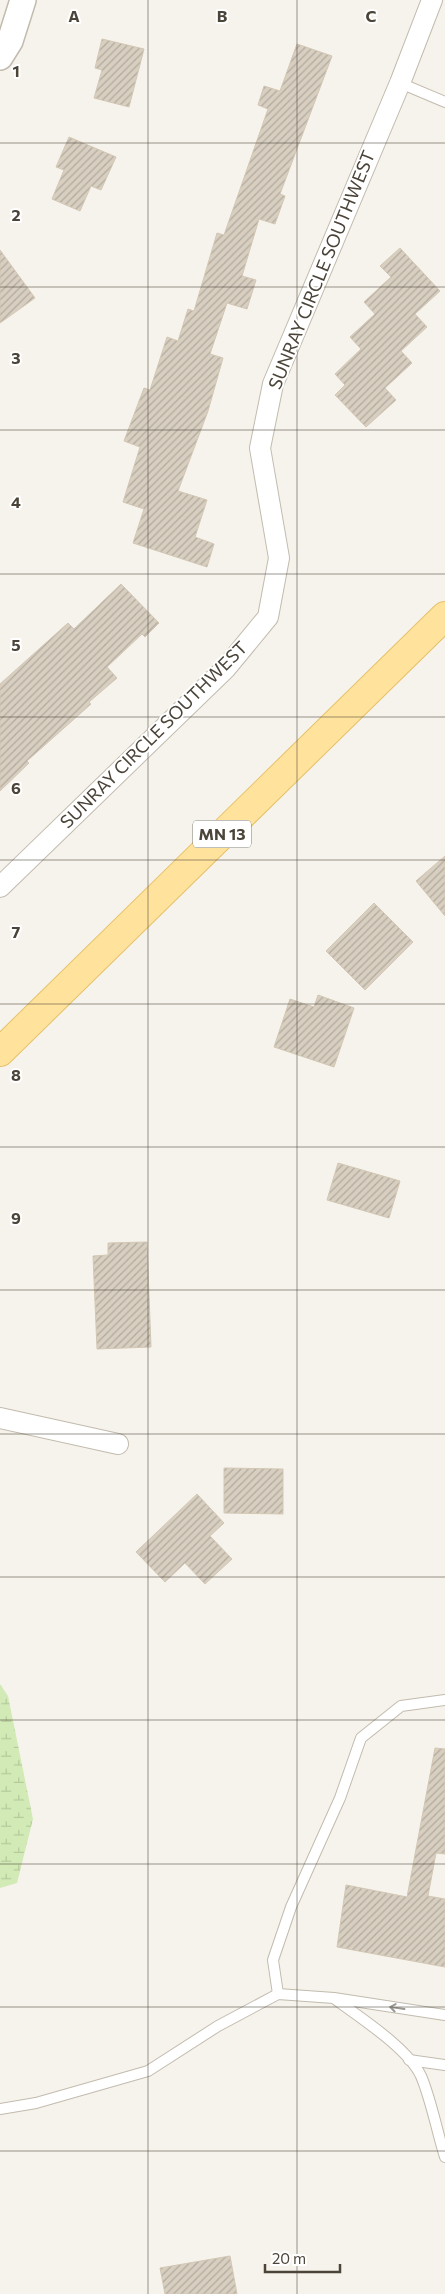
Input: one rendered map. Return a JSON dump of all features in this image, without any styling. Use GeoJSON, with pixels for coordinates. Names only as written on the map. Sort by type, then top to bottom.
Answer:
{"type":"FeatureCollection","features":[{"type":"Feature","properties":{"kind":"main road","name":"MN 13"},"geometry":{"type":"LineString","coordinates":[[0,1052],[445,616]]}},
{"type":"Feature","properties":{"kind":"street"},"geometry":{"type":"LineString","coordinates":[[0,57],[10,41],[23,0]]}},
{"type":"Feature","properties":{"kind":"street","name":"SUNRAY CIRCLE SOUTHWEST"},"geometry":{"type":"LineString","coordinates":[[0,888],[226,668],[268,617],[279,558],[260,448],[273,384],[400,83],[432,0]]}},
{"type":"Feature","properties":{"kind":"street"},"geometry":{"type":"LineString","coordinates":[[0,1418],[118,1444]]}},
{"type":"Feature","properties":{"kind":"lane"},"geometry":{"type":"LineString","coordinates":[[400,83],[445,102]]}},
{"type":"Feature","properties":{"kind":"lane"},"geometry":{"type":"LineString","coordinates":[[278,1994],[273,1960],[291,1907],[340,1798],[361,1738],[401,1706],[445,1700]]}},
{"type":"Feature","properties":{"kind":"lane"},"geometry":{"type":"LineString","coordinates":[[0,2109],[36,2103],[148,2071],[218,2026],[278,1994],[334,1998],[445,2015]]}},
{"type":"Feature","properties":{"kind":"lane"},"geometry":{"type":"LineString","coordinates":[[334,1998],[378,2031],[410,2060],[420,2075],[440,2126],[445,2157]]}},
{"type":"Feature","properties":{"kind":"lane"},"geometry":{"type":"LineString","coordinates":[[410,2060],[445,2065]]}},
{"type":"Feature","properties":{"kind":"green space"},"geometry":{"type":"Polygon","coordinates":[[[0,1684],[8,1696],[33,1819],[17,1883],[0,1888],[0,1684]]]}},
{"type":"Feature","properties":{"kind":"building"},"geometry":{"type":"Polygon","coordinates":[[[102,39],[144,49],[129,107],[94,98],[102,70],[95,68],[102,39]]]}},
{"type":"Feature","properties":{"kind":"building"},"geometry":{"type":"Polygon","coordinates":[[[297,44],[332,56],[280,194],[285,196],[275,224],[259,219],[242,276],[256,280],[247,309],[227,303],[210,354],[223,358],[208,411],[178,491],[207,500],[195,537],[214,544],[207,567],[133,543],[144,509],[123,502],[140,447],[124,441],[144,388],[150,390],[167,337],[178,341],[188,309],[194,311],[217,233],[224,235],[268,109],[258,105],[264,86],[280,91],[297,44]]]}},
{"type":"Feature","properties":{"kind":"building"},"geometry":{"type":"Polygon","coordinates":[[[69,137],[116,157],[101,190],[91,186],[80,211],[52,199],[64,170],[56,167],[69,137]]]}},
{"type":"Feature","properties":{"kind":"building"},"geometry":{"type":"Polygon","coordinates":[[[400,248],[440,291],[415,314],[427,327],[401,351],[412,363],[385,388],[396,400],[366,427],[335,395],[345,385],[335,374],[361,349],[350,337],[375,314],[364,302],[391,277],[380,266],[400,248]]]}},
{"type":"Feature","properties":{"kind":"building"},"geometry":{"type":"Polygon","coordinates":[[[0,250],[35,298],[0,323],[0,250]]]}},
{"type":"Feature","properties":{"kind":"building"},"geometry":{"type":"Polygon","coordinates":[[[121,584],[159,623],[145,637],[142,634],[107,667],[117,678],[27,761],[29,763],[0,791],[0,684],[68,623],[74,629],[121,584]]]}},
{"type":"Feature","properties":{"kind":"building"},"geometry":{"type":"Polygon","coordinates":[[[445,856],[445,916],[416,881],[445,856]]]}},
{"type":"Feature","properties":{"kind":"building"},"geometry":{"type":"Polygon","coordinates":[[[374,903],[413,942],[365,990],[326,951],[374,903]]]}},
{"type":"Feature","properties":{"kind":"building"},"geometry":{"type":"Polygon","coordinates":[[[318,995],[354,1008],[334,1067],[274,1047],[290,999],[314,1007],[318,995]]]}},
{"type":"Feature","properties":{"kind":"building"},"geometry":{"type":"Polygon","coordinates":[[[338,1163],[400,1181],[389,1218],[327,1200],[338,1163]]]}},
{"type":"Feature","properties":{"kind":"building"},"geometry":{"type":"Polygon","coordinates":[[[147,1242],[151,1347],[97,1349],[93,1256],[108,1255],[108,1243],[147,1242]]]}},
{"type":"Feature","properties":{"kind":"building"},"geometry":{"type":"Polygon","coordinates":[[[224,1468],[283,1469],[283,1514],[224,1513],[224,1468]]]}},
{"type":"Feature","properties":{"kind":"building"},"geometry":{"type":"Polygon","coordinates":[[[197,1494],[224,1523],[210,1536],[232,1559],[205,1584],[185,1563],[165,1582],[136,1552],[197,1494]]]}},
{"type":"Feature","properties":{"kind":"building"},"geometry":{"type":"Polygon","coordinates":[[[435,1748],[445,1749],[445,1854],[436,1853],[428,1896],[445,1899],[445,1967],[337,1947],[346,1885],[407,1897],[435,1748]]]}},
{"type":"Feature","properties":{"kind":"building"},"geometry":{"type":"Polygon","coordinates":[[[230,2256],[237,2294],[165,2294],[160,2268],[230,2256]]]}}]}
